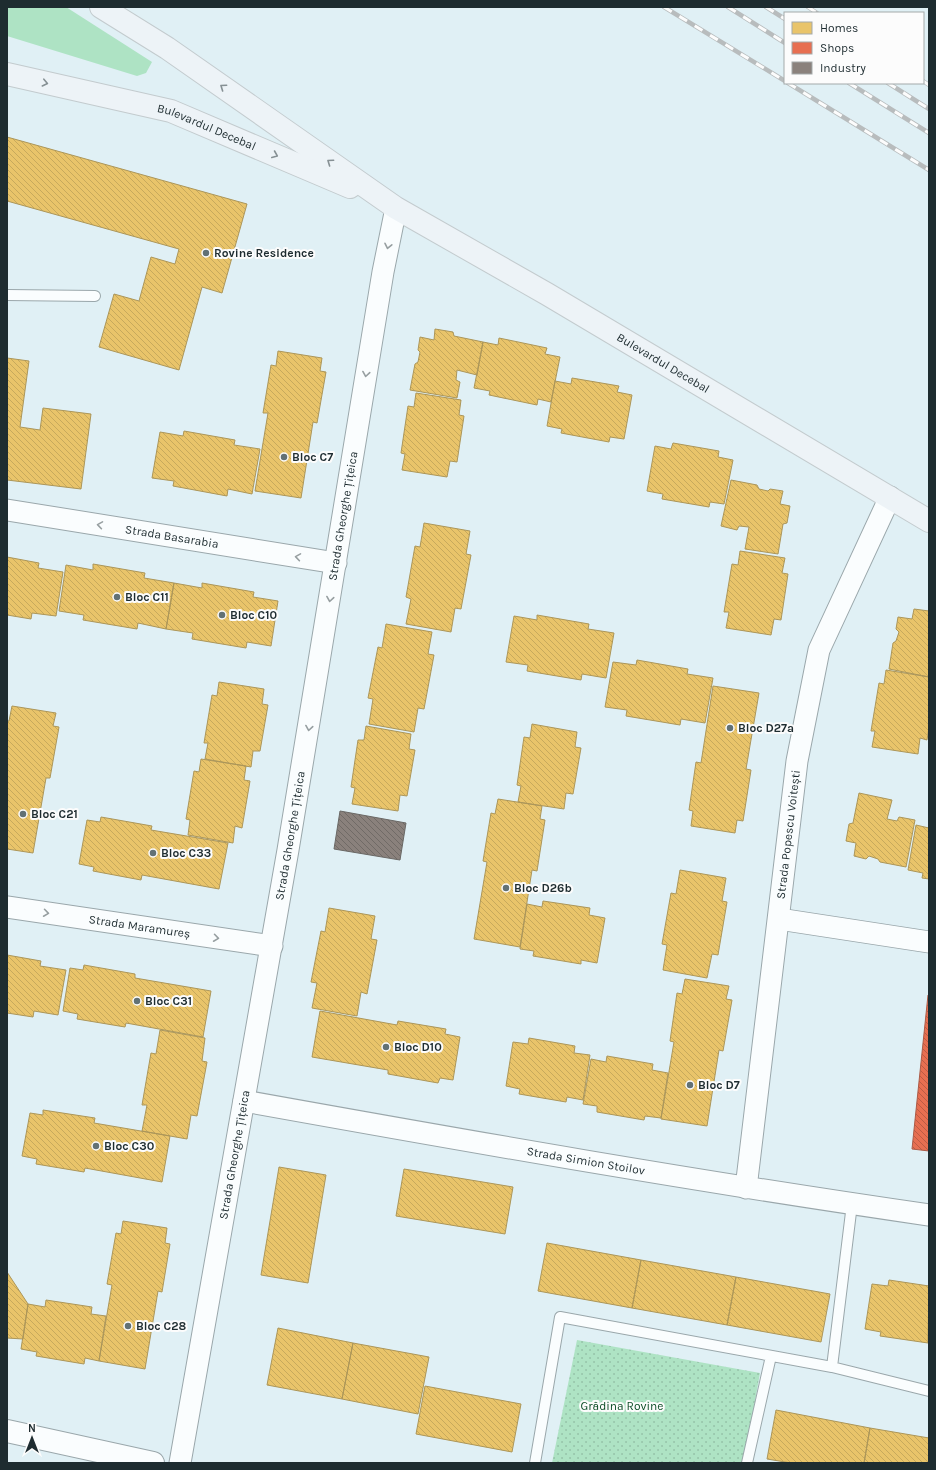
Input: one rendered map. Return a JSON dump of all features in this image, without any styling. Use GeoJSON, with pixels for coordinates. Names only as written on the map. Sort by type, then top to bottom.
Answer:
{"type":"FeatureCollection","features":[{"type":"Feature","properties":{"kind":"main road","name":"Bulevardul Decebal"},"geometry":{"type":"LineString","coordinates":[[101,7],[167,48],[396,208]]}},
{"type":"Feature","properties":{"kind":"main road","name":"Bulevardul Decebal"},"geometry":{"type":"LineString","coordinates":[[7,74],[171,111],[309,169],[396,208],[548,294],[890,496],[929,521]]}},
{"type":"Feature","properties":{"kind":"street","name":"Strada Gheorghe Țițeica"},"geometry":{"type":"LineString","coordinates":[[180,1463],[272,946],[383,272],[396,208]]}},
{"type":"Feature","properties":{"kind":"street","name":"Strada Popescu Voitești"},"geometry":{"type":"LineString","coordinates":[[746,1188],[797,761],[819,650],[890,496]]}},
{"type":"Feature","properties":{"kind":"street","name":"Strada Basarabia"},"geometry":{"type":"LineString","coordinates":[[7,510],[336,563]]}},
{"type":"Feature","properties":{"kind":"street","name":"Strada Maramureș"},"geometry":{"type":"LineString","coordinates":[[7,907],[272,946]]}},
{"type":"Feature","properties":{"kind":"street"},"geometry":{"type":"LineString","coordinates":[[779,919],[929,942]]}},
{"type":"Feature","properties":{"kind":"street","name":"Strada Simion Stoilov"},"geometry":{"type":"LineString","coordinates":[[244,1101],[746,1188],[929,1216]]}},
{"type":"Feature","properties":{"kind":"street"},"geometry":{"type":"LineString","coordinates":[[7,1431],[153,1463]]}},
{"type":"Feature","properties":{"kind":"lane"},"geometry":{"type":"LineString","coordinates":[[7,295],[95,296]]}},
{"type":"Feature","properties":{"kind":"lane"},"geometry":{"type":"LineString","coordinates":[[832,1367],[852,1204]]}},
{"type":"Feature","properties":{"kind":"lane"},"geometry":{"type":"LineString","coordinates":[[534,1463],[560,1317],[832,1367],[929,1391]]}},
{"type":"Feature","properties":{"kind":"lane"},"geometry":{"type":"LineString","coordinates":[[748,1463],[771,1356]]}},
{"type":"Feature","properties":{"kind":"green space"},"geometry":{"type":"Polygon","coordinates":[[[7,7],[66,7],[152,62],[146,73],[137,76],[7,36],[7,7]]]}},
{"type":"Feature","properties":{"kind":"green space","name":"Grădina Rovine"},"geometry":{"type":"Polygon","coordinates":[[[577,1340],[760,1373],[744,1463],[552,1463],[577,1340]]]}},
{"type":"Feature","properties":{"kind":"building: Homes","name":"Rovine Residence"},"geometry":{"type":"Polygon","coordinates":[[[7,137],[247,204],[222,293],[202,287],[179,370],[99,347],[114,294],[139,301],[151,257],[175,264],[179,249],[7,201],[7,137]]]}},
{"type":"Feature","properties":{"kind":"building: Homes"},"geometry":{"type":"Polygon","coordinates":[[[435,329],[453,332],[454,336],[483,342],[477,375],[457,370],[456,380],[460,382],[457,398],[410,390],[415,364],[418,362],[420,352],[418,350],[420,337],[434,340],[435,329]]]}},
{"type":"Feature","properties":{"kind":"building: Homes"},"geometry":{"type":"Polygon","coordinates":[[[499,338],[547,348],[545,354],[560,357],[551,402],[538,399],[537,405],[489,395],[490,391],[474,388],[483,342],[498,345],[499,338]]]}},
{"type":"Feature","properties":{"kind":"building: Homes","name":"Bloc C7"},"geometry":{"type":"Polygon","coordinates":[[[278,351],[322,358],[320,371],[326,372],[317,423],[313,422],[301,498],[255,491],[268,413],[263,413],[271,365],[276,366],[278,351]]]}},
{"type":"Feature","properties":{"kind":"building: Homes"},"geometry":{"type":"Polygon","coordinates":[[[7,358],[29,361],[20,427],[40,430],[43,408],[91,414],[81,489],[7,480],[7,358]]]}},
{"type":"Feature","properties":{"kind":"building: Homes"},"geometry":{"type":"Polygon","coordinates":[[[572,378],[619,386],[617,392],[632,395],[624,439],[610,437],[609,442],[561,433],[562,429],[547,426],[555,381],[571,384],[572,378]]]}},
{"type":"Feature","properties":{"kind":"building: Homes"},"geometry":{"type":"Polygon","coordinates":[[[416,393],[461,400],[459,415],[464,416],[457,462],[450,461],[447,477],[402,470],[405,454],[401,453],[408,406],[414,407],[416,393]]]}},
{"type":"Feature","properties":{"kind":"building: Homes"},"geometry":{"type":"Polygon","coordinates":[[[184,431],[235,440],[234,445],[260,449],[252,494],[228,489],[227,496],[173,486],[174,481],[152,478],[160,432],[183,436],[184,431]]]}},
{"type":"Feature","properties":{"kind":"building: Homes"},"geometry":{"type":"Polygon","coordinates":[[[673,443],[719,451],[718,457],[733,460],[724,504],[710,502],[709,507],[662,499],[663,494],[647,491],[655,446],[671,449],[673,443]]]}},
{"type":"Feature","properties":{"kind":"building: Homes"},"geometry":{"type":"Polygon","coordinates":[[[731,480],[757,485],[759,489],[768,491],[770,489],[783,491],[780,504],[790,506],[787,523],[783,524],[778,554],[745,549],[749,527],[739,526],[737,530],[721,526],[731,480]]]}},
{"type":"Feature","properties":{"kind":"building: Homes"},"geometry":{"type":"Polygon","coordinates":[[[424,523],[470,531],[466,554],[471,555],[461,609],[455,608],[451,632],[406,624],[411,599],[406,597],[415,546],[420,547],[424,523]]]}},
{"type":"Feature","properties":{"kind":"building: Homes"},"geometry":{"type":"Polygon","coordinates":[[[740,551],[785,558],[782,573],[788,574],[781,620],[774,619],[771,635],[726,628],[729,612],[724,612],[732,564],[738,565],[740,551]]]}},
{"type":"Feature","properties":{"kind":"building: Homes"},"geometry":{"type":"Polygon","coordinates":[[[7,557],[39,563],[38,568],[63,572],[56,616],[32,613],[31,619],[7,615],[7,557]]]}},
{"type":"Feature","properties":{"kind":"building: Homes","name":"Bloc C11"},"geometry":{"type":"Polygon","coordinates":[[[93,564],[145,573],[144,578],[174,583],[166,629],[138,623],[137,629],[83,620],[84,615],[59,611],[66,565],[93,570],[93,564]]]}},
{"type":"Feature","properties":{"kind":"building: Homes","name":"Bloc C10"},"geometry":{"type":"Polygon","coordinates":[[[174,583],[202,588],[202,583],[254,592],[253,597],[278,601],[271,646],[247,642],[246,648],[192,639],[193,633],[166,629],[174,583]]]}},
{"type":"Feature","properties":{"kind":"building: Homes"},"geometry":{"type":"Polygon","coordinates":[[[914,609],[929,611],[929,677],[889,669],[893,643],[896,641],[899,632],[896,629],[898,617],[912,619],[914,609]]]}},
{"type":"Feature","properties":{"kind":"building: Homes"},"geometry":{"type":"Polygon","coordinates":[[[537,615],[589,624],[588,629],[614,633],[606,678],[582,674],[581,680],[527,671],[528,665],[506,662],[514,616],[537,620],[537,615]]]}},
{"type":"Feature","properties":{"kind":"building: Homes"},"geometry":{"type":"Polygon","coordinates":[[[386,624],[432,632],[428,654],[434,655],[424,709],[418,708],[414,732],[369,724],[373,699],[368,698],[378,647],[382,648],[386,624]]]}},
{"type":"Feature","properties":{"kind":"building: Homes"},"geometry":{"type":"Polygon","coordinates":[[[637,660],[688,669],[687,674],[713,678],[705,723],[681,719],[680,725],[626,716],[627,710],[605,707],[613,662],[636,665],[637,660]]]}},
{"type":"Feature","properties":{"kind":"building: Homes"},"geometry":{"type":"Polygon","coordinates":[[[886,670],[929,677],[929,727],[927,740],[920,738],[918,754],[872,747],[875,731],[871,731],[879,683],[884,684],[886,670]]]}},
{"type":"Feature","properties":{"kind":"building: Homes"},"geometry":{"type":"Polygon","coordinates":[[[219,682],[264,689],[262,704],[268,705],[260,751],[253,751],[251,767],[205,759],[208,743],[204,743],[212,695],[217,696],[219,682]]]}},
{"type":"Feature","properties":{"kind":"building: Homes","name":"Bloc D27a"},"geometry":{"type":"Polygon","coordinates":[[[713,686],[759,693],[746,769],[751,770],[743,821],[737,820],[735,833],[691,826],[693,811],[689,810],[696,762],[701,763],[713,686]]]}},
{"type":"Feature","properties":{"kind":"building: Homes","name":"Bloc C21"},"geometry":{"type":"Polygon","coordinates":[[[12,706],[56,713],[53,726],[59,727],[50,778],[46,778],[33,853],[7,849],[7,721],[9,721],[12,706]]]}},
{"type":"Feature","properties":{"kind":"building: Homes"},"geometry":{"type":"Polygon","coordinates":[[[532,724],[577,732],[575,747],[581,748],[573,794],[566,793],[564,809],[518,802],[521,786],[517,785],[524,737],[530,738],[532,724]]]}},
{"type":"Feature","properties":{"kind":"building: Homes"},"geometry":{"type":"Polygon","coordinates":[[[366,726],[411,734],[409,749],[415,750],[407,796],[400,795],[398,811],[352,804],[355,788],[351,787],[358,740],[364,740],[366,726]]]}},
{"type":"Feature","properties":{"kind":"building: Homes"},"geometry":{"type":"Polygon","coordinates":[[[201,759],[246,766],[244,780],[250,781],[242,828],[235,826],[233,843],[188,835],[190,820],[186,819],[194,771],[199,772],[201,759]]]}},
{"type":"Feature","properties":{"kind":"building: Homes"},"geometry":{"type":"Polygon","coordinates":[[[859,793],[892,800],[887,819],[897,821],[899,817],[915,820],[906,867],[880,862],[878,859],[869,856],[866,859],[854,856],[856,843],[846,841],[849,824],[853,823],[859,793]]]}},
{"type":"Feature","properties":{"kind":"building: Homes","name":"Bloc D26b"},"geometry":{"type":"Polygon","coordinates":[[[498,799],[542,806],[540,819],[545,820],[537,871],[532,870],[520,947],[474,939],[487,862],[483,861],[491,813],[495,814],[498,799]]]}},
{"type":"Feature","properties":{"kind":"building: Homes","name":"Bloc C33"},"geometry":{"type":"Polygon","coordinates":[[[101,817],[152,826],[151,830],[228,843],[219,889],[142,875],[141,880],[93,871],[94,867],[79,864],[87,820],[100,822],[101,817]]]}},
{"type":"Feature","properties":{"kind":"building: Homes"},"geometry":{"type":"Polygon","coordinates":[[[916,825],[929,828],[929,879],[922,878],[923,873],[908,870],[916,825]]]}},
{"type":"Feature","properties":{"kind":"building: Homes"},"geometry":{"type":"Polygon","coordinates":[[[680,870],[726,878],[722,901],[727,902],[718,955],[712,954],[707,978],[663,970],[667,945],[662,944],[671,893],[676,894],[680,870]]]}},
{"type":"Feature","properties":{"kind":"building: Homes"},"geometry":{"type":"Polygon","coordinates":[[[543,901],[590,908],[589,915],[605,918],[597,963],[581,960],[581,964],[533,956],[534,951],[520,949],[527,904],[542,907],[543,901]]]}},
{"type":"Feature","properties":{"kind":"building: Homes"},"geometry":{"type":"Polygon","coordinates":[[[329,908],[375,916],[371,939],[377,940],[367,994],[361,992],[357,1016],[312,1008],[317,983],[311,982],[321,931],[325,932],[329,908]]]}},
{"type":"Feature","properties":{"kind":"building: Homes"},"geometry":{"type":"Polygon","coordinates":[[[7,955],[41,961],[40,966],[66,970],[58,1015],[34,1011],[33,1017],[7,1013],[7,955]]]}},
{"type":"Feature","properties":{"kind":"building: Homes","name":"Bloc C31"},"geometry":{"type":"Polygon","coordinates":[[[84,965],[135,974],[135,978],[211,991],[203,1037],[126,1023],[125,1027],[77,1019],[78,1014],[63,1011],[70,968],[83,970],[84,965]]]}},
{"type":"Feature","properties":{"kind":"building: Homes","name":"Bloc D7"},"geometry":{"type":"Polygon","coordinates":[[[685,979],[729,986],[726,999],[732,1000],[723,1051],[719,1050],[707,1126],[661,1119],[674,1042],[670,1041],[677,993],[682,994],[685,979]]]}},
{"type":"Feature","properties":{"kind":"building: Homes","name":"Bloc D10"},"geometry":{"type":"Polygon","coordinates":[[[320,1011],[397,1025],[398,1021],[446,1029],[445,1034],[460,1037],[453,1080],[440,1078],[438,1083],[388,1074],[388,1070],[312,1057],[320,1011]]]}},
{"type":"Feature","properties":{"kind":"building: Homes"},"geometry":{"type":"Polygon","coordinates":[[[160,1030],[205,1038],[202,1061],[207,1062],[197,1116],[191,1115],[187,1139],[142,1131],[147,1105],[142,1105],[151,1053],[156,1054],[160,1030]]]}},
{"type":"Feature","properties":{"kind":"building: Homes"},"geometry":{"type":"Polygon","coordinates":[[[529,1038],[575,1046],[574,1053],[590,1055],[583,1100],[567,1097],[566,1102],[519,1094],[520,1089],[506,1086],[513,1042],[528,1044],[529,1038]]]}},
{"type":"Feature","properties":{"kind":"building: Homes"},"geometry":{"type":"Polygon","coordinates":[[[607,1056],[653,1064],[652,1070],[668,1073],[661,1118],[645,1116],[644,1120],[597,1112],[597,1106],[583,1104],[591,1059],[606,1062],[607,1056]]]}},
{"type":"Feature","properties":{"kind":"building: Homes","name":"Bloc C30"},"geometry":{"type":"Polygon","coordinates":[[[43,1110],[95,1118],[94,1123],[170,1136],[162,1182],[85,1168],[84,1172],[36,1164],[37,1159],[22,1156],[30,1113],[43,1115],[43,1110]]]}},
{"type":"Feature","properties":{"kind":"building: Homes"},"geometry":{"type":"Polygon","coordinates":[[[279,1167],[326,1175],[308,1283],[261,1275],[279,1167]]]}},
{"type":"Feature","properties":{"kind":"building: Homes"},"geometry":{"type":"Polygon","coordinates":[[[404,1169],[513,1187],[505,1234],[396,1216],[404,1169]]]}},
{"type":"Feature","properties":{"kind":"building: Homes","name":"Bloc C28"},"geometry":{"type":"Polygon","coordinates":[[[123,1221],[167,1228],[165,1243],[170,1244],[162,1292],[158,1291],[145,1369],[99,1361],[112,1285],[107,1284],[116,1233],[121,1234],[123,1221]]]}},
{"type":"Feature","properties":{"kind":"building: Homes"},"geometry":{"type":"Polygon","coordinates":[[[547,1243],[641,1260],[632,1308],[538,1291],[547,1243]]]}},
{"type":"Feature","properties":{"kind":"building: Homes"},"geometry":{"type":"Polygon","coordinates":[[[641,1260],[736,1277],[727,1325],[632,1308],[641,1260]]]}},
{"type":"Feature","properties":{"kind":"building: Homes"},"geometry":{"type":"Polygon","coordinates":[[[7,1272],[28,1304],[23,1339],[7,1338],[7,1272]]]}},
{"type":"Feature","properties":{"kind":"building: Homes"},"geometry":{"type":"Polygon","coordinates":[[[736,1277],[830,1294],[821,1342],[727,1325],[736,1277]]]}},
{"type":"Feature","properties":{"kind":"building: Homes"},"geometry":{"type":"Polygon","coordinates":[[[889,1280],[929,1286],[928,1343],[880,1336],[881,1332],[865,1329],[872,1284],[888,1286],[889,1280]]]}},
{"type":"Feature","properties":{"kind":"building: Homes"},"geometry":{"type":"Polygon","coordinates":[[[46,1300],[92,1307],[91,1314],[106,1316],[99,1361],[85,1358],[84,1364],[36,1356],[37,1352],[21,1349],[28,1304],[45,1307],[46,1300]]]}},
{"type":"Feature","properties":{"kind":"building: Homes"},"geometry":{"type":"Polygon","coordinates":[[[278,1328],[353,1343],[342,1399],[267,1385],[278,1328]]]}},
{"type":"Feature","properties":{"kind":"building: Homes"},"geometry":{"type":"Polygon","coordinates":[[[353,1343],[429,1357],[418,1414],[342,1399],[353,1343]]]}},
{"type":"Feature","properties":{"kind":"building: Homes"},"geometry":{"type":"Polygon","coordinates":[[[425,1386],[521,1404],[512,1452],[416,1434],[425,1386]]]}},
{"type":"Feature","properties":{"kind":"building: Homes"},"geometry":{"type":"Polygon","coordinates":[[[776,1410],[870,1428],[864,1463],[791,1463],[767,1459],[776,1410]]]}},
{"type":"Feature","properties":{"kind":"building: Homes"},"geometry":{"type":"Polygon","coordinates":[[[870,1428],[929,1438],[929,1463],[864,1463],[870,1428]]]}},
{"type":"Feature","properties":{"kind":"building: Shops"},"geometry":{"type":"Polygon","coordinates":[[[929,995],[929,1151],[912,1149],[929,995]]]}},
{"type":"Feature","properties":{"kind":"building: Industry"},"geometry":{"type":"Polygon","coordinates":[[[340,811],[406,823],[400,860],[334,849],[340,811]]]}},
{"type":"Feature","properties":{"kind":"railway"},"geometry":{"type":"LineString","coordinates":[[664,7],[784,80]]}},
{"type":"Feature","properties":{"kind":"railway"},"geometry":{"type":"LineString","coordinates":[[728,7],[784,42]]}},
{"type":"Feature","properties":{"kind":"railway"},"geometry":{"type":"LineString","coordinates":[[766,7],[784,18]]}},
{"type":"Feature","properties":{"kind":"railway"},"geometry":{"type":"LineString","coordinates":[[808,7],[816,12]]}},
{"type":"Feature","properties":{"kind":"railway"},"geometry":{"type":"LineString","coordinates":[[924,82],[929,85]]}},
{"type":"Feature","properties":{"kind":"railway"},"geometry":{"type":"LineString","coordinates":[[790,84],[929,170]]}},
{"type":"Feature","properties":{"kind":"railway"},"geometry":{"type":"LineString","coordinates":[[851,84],[929,133]]}},
{"type":"Feature","properties":{"kind":"railway"},"geometry":{"type":"LineString","coordinates":[[890,84],[929,109]]}},
{"type":"Feature","properties":{"kind":"place","name":"Rovine Residence"},"geometry":{"type":"Point","coordinates":[206,253]}},
{"type":"Feature","properties":{"kind":"place","name":"Bloc C7"},"geometry":{"type":"Point","coordinates":[284,457]}},
{"type":"Feature","properties":{"kind":"place","name":"Bloc C11"},"geometry":{"type":"Point","coordinates":[117,597]}},
{"type":"Feature","properties":{"kind":"place","name":"Bloc C10"},"geometry":{"type":"Point","coordinates":[222,615]}},
{"type":"Feature","properties":{"kind":"place","name":"Bloc D27a"},"geometry":{"type":"Point","coordinates":[730,728]}},
{"type":"Feature","properties":{"kind":"place","name":"Bloc C21"},"geometry":{"type":"Point","coordinates":[23,814]}},
{"type":"Feature","properties":{"kind":"place","name":"Bloc C33"},"geometry":{"type":"Point","coordinates":[153,853]}},
{"type":"Feature","properties":{"kind":"place","name":"Bloc D26b"},"geometry":{"type":"Point","coordinates":[506,888]}},
{"type":"Feature","properties":{"kind":"place","name":"Bloc C31"},"geometry":{"type":"Point","coordinates":[137,1001]}},
{"type":"Feature","properties":{"kind":"place","name":"Bloc D10"},"geometry":{"type":"Point","coordinates":[386,1047]}},
{"type":"Feature","properties":{"kind":"place","name":"Bloc D7"},"geometry":{"type":"Point","coordinates":[690,1085]}},
{"type":"Feature","properties":{"kind":"place","name":"Bloc C30"},"geometry":{"type":"Point","coordinates":[96,1146]}},
{"type":"Feature","properties":{"kind":"place","name":"Bloc C28"},"geometry":{"type":"Point","coordinates":[128,1326]}}]}
